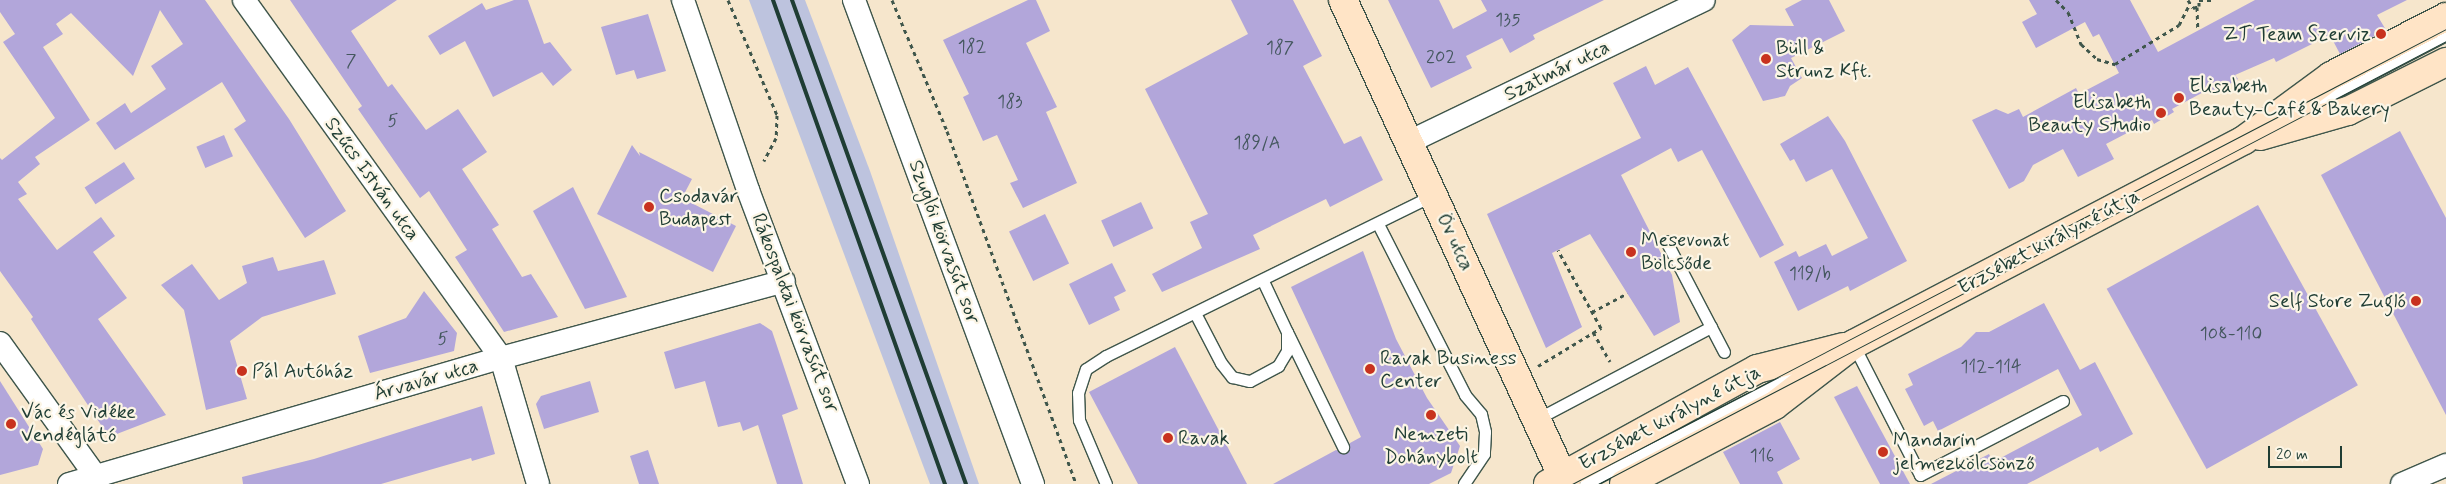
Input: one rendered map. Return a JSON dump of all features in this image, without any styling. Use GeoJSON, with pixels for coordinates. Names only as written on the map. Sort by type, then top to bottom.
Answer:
{"type":"FeatureCollection","features":[{"type":"Feature","properties":{"kind":"street","name":"Szűcs István utca"},"geometry":{"type":"LineString","coordinates":[[244,0],[501,358],[538,484]]}},
{"type":"Feature","properties":{"kind":"street","name":"Rákospalotai körvasút sor"},"geometry":{"type":"LineString","coordinates":[[683,0],[748,190],[784,281],[858,484]]}},
{"type":"Feature","properties":{"kind":"street","name":"Szuglói körvasút sor"},"geometry":{"type":"LineString","coordinates":[[854,0],[1033,484]]}},
{"type":"Feature","properties":{"kind":"street","name":"Öv utca"},"geometry":{"type":"LineString","coordinates":[[1343,0],[1565,482]]}},
{"type":"Feature","properties":{"kind":"street","name":"Szatmár utca"},"geometry":{"type":"LineString","coordinates":[[1409,142],[1704,0]]}},
{"type":"Feature","properties":{"kind":"street","name":"Erzsébet királyné útja"},"geometry":{"type":"LineString","coordinates":[[1624,484],[1775,405],[1854,344],[2244,140],[2331,76],[2446,17]]}},
{"type":"Feature","properties":{"kind":"street","name":"Erzsébet királyné útja"},"geometry":{"type":"LineString","coordinates":[[2244,140],[2348,111],[2446,62]]}},
{"type":"Feature","properties":{"kind":"street","name":"Árvavár utca"},"geometry":{"type":"LineString","coordinates":[[69,484],[97,480],[501,358],[784,281]]}},
{"type":"Feature","properties":{"kind":"street"},"geometry":{"type":"LineString","coordinates":[[0,344],[97,480]]}},
{"type":"Feature","properties":{"kind":"street","name":"Erzsébet királyné útja"},"geometry":{"type":"LineString","coordinates":[[1565,482],[1757,369],[1854,344]]}},
{"type":"Feature","properties":{"kind":"street"},"geometry":{"type":"LineString","coordinates":[[2402,484],[2446,465]]}},
{"type":"Feature","properties":{"kind":"lane","name":"Erzsébet királyné útja"},"geometry":{"type":"LineString","coordinates":[[2244,140],[2446,35]]}},
{"type":"Feature","properties":{"kind":"lane"},"geometry":{"type":"LineString","coordinates":[[1106,484],[1079,420],[1078,393],[1086,369],[1106,356],[1263,281],[1433,195]]}},
{"type":"Feature","properties":{"kind":"lane"},"geometry":{"type":"LineString","coordinates":[[1378,224],[1465,395],[1481,414],[1485,432],[1484,454],[1464,484]]}},
{"type":"Feature","properties":{"kind":"lane"},"geometry":{"type":"LineString","coordinates":[[1666,241],[1724,352]]}},
{"type":"Feature","properties":{"kind":"lane"},"geometry":{"type":"LineString","coordinates":[[1263,281],[1343,447]]}},
{"type":"Feature","properties":{"kind":"lane"},"geometry":{"type":"LineString","coordinates":[[1195,313],[1221,363],[1232,377],[1250,381],[1278,366],[1286,351],[1287,332]]}},
{"type":"Feature","properties":{"kind":"lane"},"geometry":{"type":"LineString","coordinates":[[1537,419],[1711,327]]}},
{"type":"Feature","properties":{"kind":"lane"},"geometry":{"type":"LineString","coordinates":[[1854,344],[1920,475],[2063,400]]}},
{"type":"Feature","properties":{"kind":"path"},"geometry":{"type":"LineString","coordinates":[[728,0],[777,115],[776,138],[748,190]]}},
{"type":"Feature","properties":{"kind":"path"},"geometry":{"type":"LineString","coordinates":[[892,0],[947,131],[1076,484]]}},
{"type":"Feature","properties":{"kind":"path"},"geometry":{"type":"LineString","coordinates":[[2056,0],[2068,12],[2080,44],[2097,59],[2115,64],[2179,26],[2189,5],[2188,0]]}},
{"type":"Feature","properties":{"kind":"path"},"geometry":{"type":"LineString","coordinates":[[2198,30],[2197,7],[2199,0],[2213,0]]}},
{"type":"Feature","properties":{"kind":"path"},"geometry":{"type":"LineString","coordinates":[[2189,5],[2197,7]]}},
{"type":"Feature","properties":{"kind":"path"},"geometry":{"type":"LineString","coordinates":[[1538,366],[1601,328],[1558,250]]}},
{"type":"Feature","properties":{"kind":"path"},"geometry":{"type":"LineString","coordinates":[[1592,312],[1627,293]]}},
{"type":"Feature","properties":{"kind":"path"},"geometry":{"type":"LineString","coordinates":[[1593,332],[1618,376]]}},
{"type":"Feature","properties":{"kind":"shaded area"},"geometry":{"type":"Polygon","coordinates":[[[749,0],[805,0],[870,171],[979,484],[930,484],[749,0]]]}},
{"type":"Feature","properties":{"kind":"building"},"geometry":{"type":"Polygon","coordinates":[[[0,0],[205,0],[289,119],[346,211],[305,238],[234,129],[246,121],[222,82],[115,150],[96,123],[125,103],[131,113],[166,89],[151,66],[183,44],[160,10],[133,76],[71,13],[56,24],[63,34],[43,47],[90,120],[35,157],[40,164],[18,182],[27,194],[18,199],[57,250],[101,217],[115,236],[93,252],[127,298],[98,319],[166,415],[109,437],[31,319],[33,317],[0,271],[0,158],[2,160],[55,118],[3,42],[15,34],[0,12],[0,0]]]}},
{"type":"Feature","properties":{"kind":"building"},"geometry":{"type":"Polygon","coordinates":[[[290,0],[397,0],[351,31],[388,87],[392,84],[426,130],[458,109],[487,152],[462,169],[499,225],[492,229],[522,277],[531,274],[558,317],[504,332],[455,257],[467,250],[429,191],[420,198],[358,109],[362,106],[290,0]]]}},
{"type":"Feature","properties":{"kind":"building"},"geometry":{"type":"Polygon","coordinates":[[[514,0],[528,0],[544,44],[550,42],[572,70],[553,86],[542,72],[493,97],[465,41],[440,55],[428,36],[482,3],[486,10],[514,0]]]}},
{"type":"Feature","properties":{"kind":"building"},"geometry":{"type":"Polygon","coordinates":[[[1028,0],[1036,0],[1050,31],[1026,43],[1057,107],[1046,112],[1077,183],[1023,208],[1010,183],[1018,180],[997,135],[983,141],[963,97],[969,94],[943,40],[1028,0]]]}},
{"type":"Feature","properties":{"kind":"building"},"geometry":{"type":"Polygon","coordinates":[[[1231,0],[1293,0],[1322,56],[1303,66],[1344,144],[1361,136],[1383,180],[1330,207],[1326,199],[1253,235],[1260,249],[1162,292],[1152,274],[1202,248],[1190,222],[1208,214],[1145,89],[1248,34],[1231,0]]]}},
{"type":"Feature","properties":{"kind":"building"},"geometry":{"type":"Polygon","coordinates":[[[1388,0],[1439,0],[1453,29],[1487,11],[1481,0],[1604,0],[1533,35],[1535,39],[1510,53],[1502,38],[1466,56],[1472,68],[1431,88],[1388,0]]]}},
{"type":"Feature","properties":{"kind":"building"},"geometry":{"type":"Polygon","coordinates":[[[1802,0],[1829,0],[1845,31],[1791,58],[1802,78],[1790,86],[1785,96],[1763,101],[1732,40],[1750,25],[1794,26],[1785,9],[1802,0]]]}},
{"type":"Feature","properties":{"kind":"building"},"geometry":{"type":"Polygon","coordinates":[[[2029,0],[2130,0],[2158,52],[2255,0],[2407,0],[2377,15],[2386,30],[2340,54],[2330,35],[2276,62],[2274,58],[2235,75],[2238,79],[2214,94],[2211,88],[2172,109],[2174,112],[2154,124],[2152,120],[2106,144],[2114,159],[2078,177],[2063,149],[2033,165],[2024,181],[2009,189],[1972,120],[1996,109],[2008,114],[2019,109],[2023,117],[2076,88],[2079,94],[2119,73],[2099,34],[2093,37],[2085,22],[2036,48],[2022,22],[2037,14],[2029,0]]]}},
{"type":"Feature","properties":{"kind":"building"},"geometry":{"type":"Polygon","coordinates":[[[648,14],[666,71],[637,79],[634,70],[616,75],[601,27],[648,14]]]}},
{"type":"Feature","properties":{"kind":"building","name":"Mesevonat Bölcsőde"},"geometry":{"type":"Polygon","coordinates":[[[1646,66],[1655,85],[1688,67],[1784,245],[1760,258],[1702,150],[1678,162],[1671,148],[1621,175],[1672,275],[1680,322],[1654,336],[1590,234],[1552,253],[1582,327],[1546,348],[1487,214],[1641,138],[1613,83],[1646,66]]]}},
{"type":"Feature","properties":{"kind":"building"},"geometry":{"type":"Polygon","coordinates":[[[1828,116],[1845,141],[1907,261],[1850,291],[1848,286],[1798,311],[1774,262],[1796,251],[1799,257],[1826,244],[1832,256],[1868,238],[1832,169],[1806,182],[1794,159],[1790,161],[1780,144],[1828,116]]]}},
{"type":"Feature","properties":{"kind":"building","name":"Self Store Zugló"},"geometry":{"type":"Polygon","coordinates":[[[2400,131],[2446,218],[2446,415],[2321,175],[2400,131]]]}},
{"type":"Feature","properties":{"kind":"building"},"geometry":{"type":"Polygon","coordinates":[[[224,135],[233,156],[205,168],[196,147],[224,135]]]}},
{"type":"Feature","properties":{"kind":"building","name":"Csodavár Budapest"},"geometry":{"type":"Polygon","coordinates":[[[632,145],[640,156],[639,152],[692,179],[682,198],[736,226],[713,272],[597,214],[632,145]]]}},
{"type":"Feature","properties":{"kind":"building"},"geometry":{"type":"Polygon","coordinates":[[[124,162],[135,179],[95,204],[85,188],[124,162]]]}},
{"type":"Feature","properties":{"kind":"building"},"geometry":{"type":"Polygon","coordinates":[[[573,187],[627,297],[585,309],[533,211],[573,187]]]}},
{"type":"Feature","properties":{"kind":"building"},"geometry":{"type":"Polygon","coordinates":[[[1141,202],[1153,228],[1113,247],[1101,221],[1141,202]]]}},
{"type":"Feature","properties":{"kind":"building"},"geometry":{"type":"Polygon","coordinates":[[[2258,205],[2358,385],[2207,469],[2107,289],[2258,205]]]}},
{"type":"Feature","properties":{"kind":"building"},"geometry":{"type":"Polygon","coordinates":[[[1045,214],[1069,263],[1033,281],[1009,232],[1045,214]]]}},
{"type":"Feature","properties":{"kind":"building","name":"Ravak Business Center"},"geometry":{"type":"Polygon","coordinates":[[[1363,251],[1396,339],[1427,398],[1460,446],[1451,473],[1429,484],[1273,484],[1336,450],[1347,453],[1350,443],[1361,437],[1291,287],[1363,251]]]}},
{"type":"Feature","properties":{"kind":"building"},"geometry":{"type":"Polygon","coordinates":[[[273,257],[278,271],[324,260],[336,294],[262,317],[230,341],[247,399],[206,410],[184,310],[161,285],[192,264],[219,300],[247,283],[242,266],[273,257]]]}},
{"type":"Feature","properties":{"kind":"building"},"geometry":{"type":"Polygon","coordinates":[[[1112,263],[1126,291],[1114,297],[1120,310],[1089,325],[1069,284],[1112,263]]]}},
{"type":"Feature","properties":{"kind":"building"},"geometry":{"type":"Polygon","coordinates":[[[424,291],[457,333],[454,351],[370,373],[358,336],[406,318],[424,291]]]}},
{"type":"Feature","properties":{"kind":"building"},"geometry":{"type":"Polygon","coordinates":[[[2044,303],[2080,370],[2095,362],[2133,434],[2100,452],[2098,447],[2027,484],[1931,484],[1989,454],[1993,462],[2082,415],[2058,369],[1938,431],[1933,421],[1924,426],[1905,389],[1913,385],[1908,374],[1961,347],[1976,332],[1989,332],[2044,303]]]}},
{"type":"Feature","properties":{"kind":"building"},"geometry":{"type":"Polygon","coordinates":[[[760,323],[772,331],[798,409],[782,415],[803,484],[777,484],[758,425],[743,431],[740,422],[718,427],[705,381],[675,389],[664,352],[760,323]]]}},
{"type":"Feature","properties":{"kind":"building","name":"Ravak"},"geometry":{"type":"Polygon","coordinates":[[[1175,347],[1247,484],[1138,484],[1089,392],[1175,347]]]}},
{"type":"Feature","properties":{"kind":"building"},"geometry":{"type":"Polygon","coordinates":[[[0,381],[43,449],[38,465],[0,475],[0,381]]]}},
{"type":"Feature","properties":{"kind":"building"},"geometry":{"type":"Polygon","coordinates":[[[590,381],[599,412],[544,429],[536,404],[541,396],[590,381]]]}},
{"type":"Feature","properties":{"kind":"building"},"geometry":{"type":"Polygon","coordinates":[[[1857,386],[1910,484],[1880,484],[1834,397],[1857,386]]]}},
{"type":"Feature","properties":{"kind":"building"},"geometry":{"type":"Polygon","coordinates":[[[482,406],[495,454],[472,461],[471,458],[381,484],[243,484],[242,477],[314,459],[482,406]]]}},
{"type":"Feature","properties":{"kind":"building"},"geometry":{"type":"Polygon","coordinates":[[[1780,422],[1800,459],[1777,472],[1783,484],[1740,484],[1723,452],[1780,422]]]}},
{"type":"Feature","properties":{"kind":"building"},"geometry":{"type":"Polygon","coordinates":[[[648,450],[659,484],[639,484],[630,456],[648,450]]]}},
{"type":"Feature","properties":{"kind":"tram line"},"geometry":{"type":"LineString","coordinates":[[1572,484],[2446,29]]}},
{"type":"Feature","properties":{"kind":"tram line"},"geometry":{"type":"LineString","coordinates":[[1598,484],[2446,41]]}},
{"type":"Feature","properties":{"kind":"railway"},"geometry":{"type":"LineString","coordinates":[[773,0],[945,484]]}},
{"type":"Feature","properties":{"kind":"railway"},"geometry":{"type":"LineString","coordinates":[[792,0],[966,484]]}},
{"type":"Feature","properties":{"kind":"place","name":"ZT Team Szerviz"},"geometry":{"type":"Point","coordinates":[2381,34]}},
{"type":"Feature","properties":{"kind":"place","name":"Büll & Strunz Kft."},"geometry":{"type":"Point","coordinates":[1766,59]}},
{"type":"Feature","properties":{"kind":"place","name":"Elisabeth Beauty-Café & Bakery"},"geometry":{"type":"Point","coordinates":[2179,98]}},
{"type":"Feature","properties":{"kind":"place","name":"Elisabeth Beauty Studio"},"geometry":{"type":"Point","coordinates":[2161,113]}},
{"type":"Feature","properties":{"kind":"place","name":"Csodavár Budapest"},"geometry":{"type":"Point","coordinates":[649,207]}},
{"type":"Feature","properties":{"kind":"place","name":"Mesevonat Bölcsőde"},"geometry":{"type":"Point","coordinates":[1631,252]}},
{"type":"Feature","properties":{"kind":"place","name":"Self Store Zugló"},"geometry":{"type":"Point","coordinates":[2416,301]}},
{"type":"Feature","properties":{"kind":"place","name":"Ravak Business Center"},"geometry":{"type":"Point","coordinates":[1370,369]}},
{"type":"Feature","properties":{"kind":"place","name":"Pál Autóház"},"geometry":{"type":"Point","coordinates":[242,371]}},
{"type":"Feature","properties":{"kind":"place","name":"Nemzeti Dohánybolt"},"geometry":{"type":"Point","coordinates":[1431,415]}},
{"type":"Feature","properties":{"kind":"place","name":"Vác és Vidéke Vendéglátó"},"geometry":{"type":"Point","coordinates":[11,424]}},
{"type":"Feature","properties":{"kind":"place","name":"Ravak"},"geometry":{"type":"Point","coordinates":[1168,438]}},
{"type":"Feature","properties":{"kind":"place","name":"Mandarin jelmezkölcsönző"},"geometry":{"type":"Point","coordinates":[1883,452]}}]}
